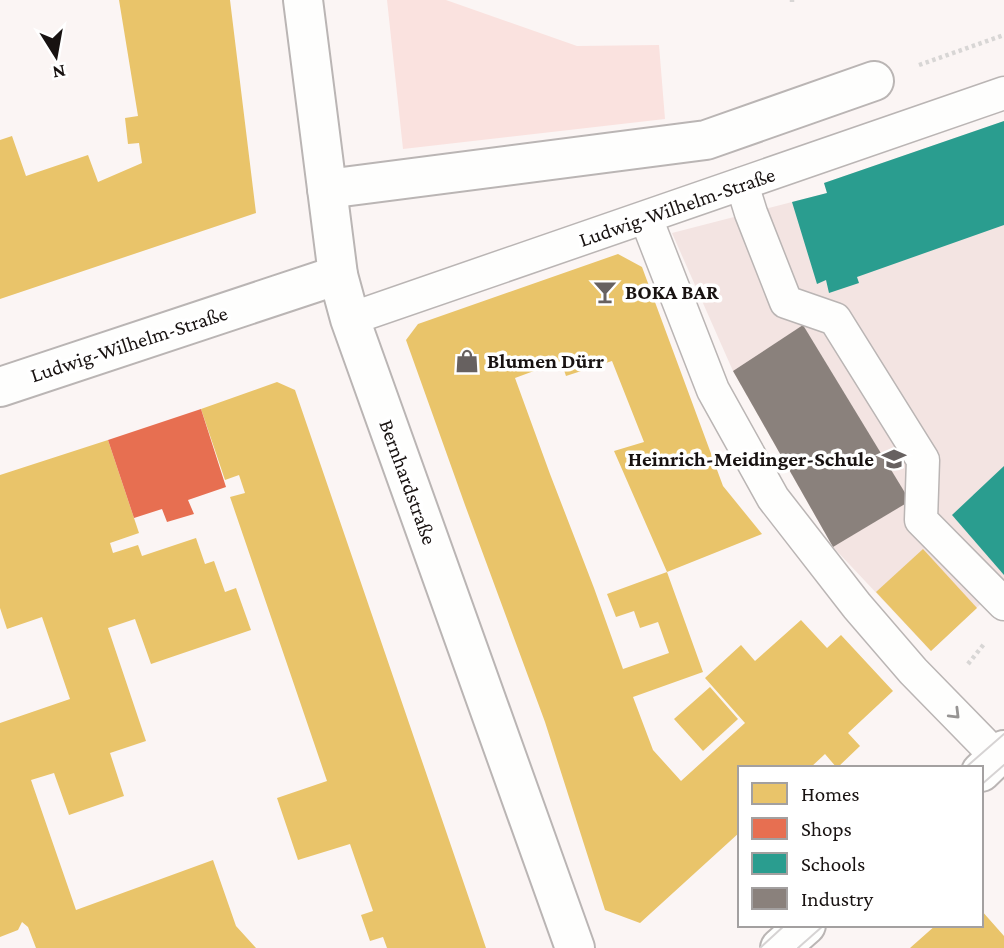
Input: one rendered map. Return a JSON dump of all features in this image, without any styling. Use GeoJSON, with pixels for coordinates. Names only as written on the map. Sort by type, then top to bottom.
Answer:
{"type":"FeatureCollection","features":[{"type":"Feature","properties":{"kind":"street","name":"Bernhardstraße"},"geometry":{"type":"LineString","coordinates":[[303,0],[338,275],[350,319],[575,948]]}},
{"type":"Feature","properties":{"kind":"street"},"geometry":{"type":"LineString","coordinates":[[327,189],[706,140],[874,81]]}},
{"type":"Feature","properties":{"kind":"street","name":"Ludwig-Wilhelm-Straße"},"geometry":{"type":"LineString","coordinates":[[0,387],[338,275]]}},
{"type":"Feature","properties":{"kind":"street"},"geometry":{"type":"LineString","coordinates":[[780,948],[804,927]]}},
{"type":"Feature","properties":{"kind":"lane","name":"Ludwig-Wilhelm-Straße"},"geometry":{"type":"LineString","coordinates":[[350,319],[1004,93]]}},
{"type":"Feature","properties":{"kind":"lane"},"geometry":{"type":"LineString","coordinates":[[742,184],[786,302],[835,319],[923,460],[921,520],[1004,604]]}},
{"type":"Feature","properties":{"kind":"lane"},"geometry":{"type":"LineString","coordinates":[[646,218],[713,390],[773,499],[857,606],[913,671],[997,758]]}},
{"type":"Feature","properties":{"kind":"path"},"geometry":{"type":"LineString","coordinates":[[874,81],[1004,35]]}},
{"type":"Feature","properties":{"kind":"path"},"geometry":{"type":"LineString","coordinates":[[940,699],[988,638]]}},
{"type":"Feature","properties":{"kind":"shaded area"},"geometry":{"type":"Polygon","coordinates":[[[387,0],[446,0],[577,46],[659,45],[665,119],[403,149],[387,0]]]}},
{"type":"Feature","properties":{"kind":"shaded area","name":"Heinrich-Meidinger-Schule"},"geometry":{"type":"Polygon","coordinates":[[[1004,121],[1004,582],[931,651],[833,547],[733,371],[672,233],[827,193],[824,183],[1004,121]]]}},
{"type":"Feature","properties":{"kind":"building: Homes"},"geometry":{"type":"Polygon","coordinates":[[[119,0],[230,0],[256,213],[0,299],[0,140],[12,136],[26,176],[88,155],[98,182],[142,163],[139,143],[128,144],[125,118],[138,116],[119,0]]]}},
{"type":"Feature","properties":{"kind":"building: Homes"},"geometry":{"type":"Polygon","coordinates":[[[618,254],[642,267],[723,486],[762,534],[667,572],[703,672],[633,697],[653,750],[681,781],[745,723],[705,678],[741,645],[755,661],[801,620],[827,648],[841,635],[893,691],[848,733],[860,746],[839,766],[835,766],[825,754],[812,766],[738,766],[738,834],[640,923],[605,910],[545,722],[406,340],[418,324],[618,254]],[[561,361],[515,378],[550,474],[623,669],[669,653],[658,622],[640,628],[634,611],[616,617],[607,594],[667,572],[614,451],[644,442],[612,361],[566,376],[561,361]]]}},
{"type":"Feature","properties":{"kind":"building: Homes"},"geometry":{"type":"Polygon","coordinates":[[[277,382],[295,390],[486,948],[387,948],[383,937],[370,941],[361,915],[373,911],[350,844],[298,860],[277,798],[327,781],[230,497],[245,493],[239,475],[225,480],[201,409],[277,382]]]}},
{"type":"Feature","properties":{"kind":"building: Homes"},"geometry":{"type":"Polygon","coordinates":[[[108,440],[139,533],[110,543],[113,553],[138,545],[142,556],[196,538],[205,564],[214,561],[225,592],[236,588],[251,630],[151,664],[135,619],[108,628],[146,741],[110,753],[124,796],[69,815],[54,773],[31,780],[76,910],[213,860],[236,926],[256,948],[36,948],[28,927],[22,922],[18,930],[0,937],[0,723],[70,699],[42,617],[7,629],[0,608],[0,475],[108,440]]]}},
{"type":"Feature","properties":{"kind":"building: Homes"},"geometry":{"type":"Polygon","coordinates":[[[923,549],[977,608],[931,651],[876,592],[923,549]]]}},
{"type":"Feature","properties":{"kind":"building: Homes"},"geometry":{"type":"Polygon","coordinates":[[[710,687],[738,719],[703,751],[674,719],[710,687]]]}},
{"type":"Feature","properties":{"kind":"building: Homes"},"geometry":{"type":"Polygon","coordinates":[[[983,912],[1004,936],[1004,948],[910,948],[934,927],[983,927],[983,912]]]}},
{"type":"Feature","properties":{"kind":"building: Shops"},"geometry":{"type":"Polygon","coordinates":[[[201,409],[226,487],[188,500],[194,514],[167,522],[162,509],[134,518],[108,440],[201,409]]]}},
{"type":"Feature","properties":{"kind":"building: Schools"},"geometry":{"type":"Polygon","coordinates":[[[1004,121],[1004,225],[857,277],[859,283],[829,293],[826,280],[817,284],[792,202],[827,193],[824,183],[1004,121]]]}},
{"type":"Feature","properties":{"kind":"building: Schools"},"geometry":{"type":"Polygon","coordinates":[[[1004,466],[1004,575],[952,515],[1004,466]]]}},
{"type":"Feature","properties":{"kind":"building: Industry"},"geometry":{"type":"Polygon","coordinates":[[[803,325],[910,501],[833,547],[733,371],[803,325]]]}},
{"type":"Feature","properties":{"kind":"tram line"},"geometry":{"type":"LineString","coordinates":[[967,766],[1004,734]]}},
{"type":"Feature","properties":{"kind":"tram line"},"geometry":{"type":"LineString","coordinates":[[983,783],[1004,765]]}},
{"type":"Feature","properties":{"kind":"tram line"},"geometry":{"type":"LineString","coordinates":[[760,948],[783,927]]}},
{"type":"Feature","properties":{"kind":"tram line"},"geometry":{"type":"LineString","coordinates":[[798,948],[822,927]]}},
{"type":"Feature","properties":{"kind":"place","name":"BOKA BAR"},"geometry":{"type":"Point","coordinates":[605,292]}},
{"type":"Feature","properties":{"kind":"place","name":"Blumen Dürr"},"geometry":{"type":"Point","coordinates":[467,361]}},
{"type":"Feature","properties":{"kind":"place","name":"Heinrich-Meidinger-Schule"},"geometry":{"type":"Point","coordinates":[894,459]}}]}
